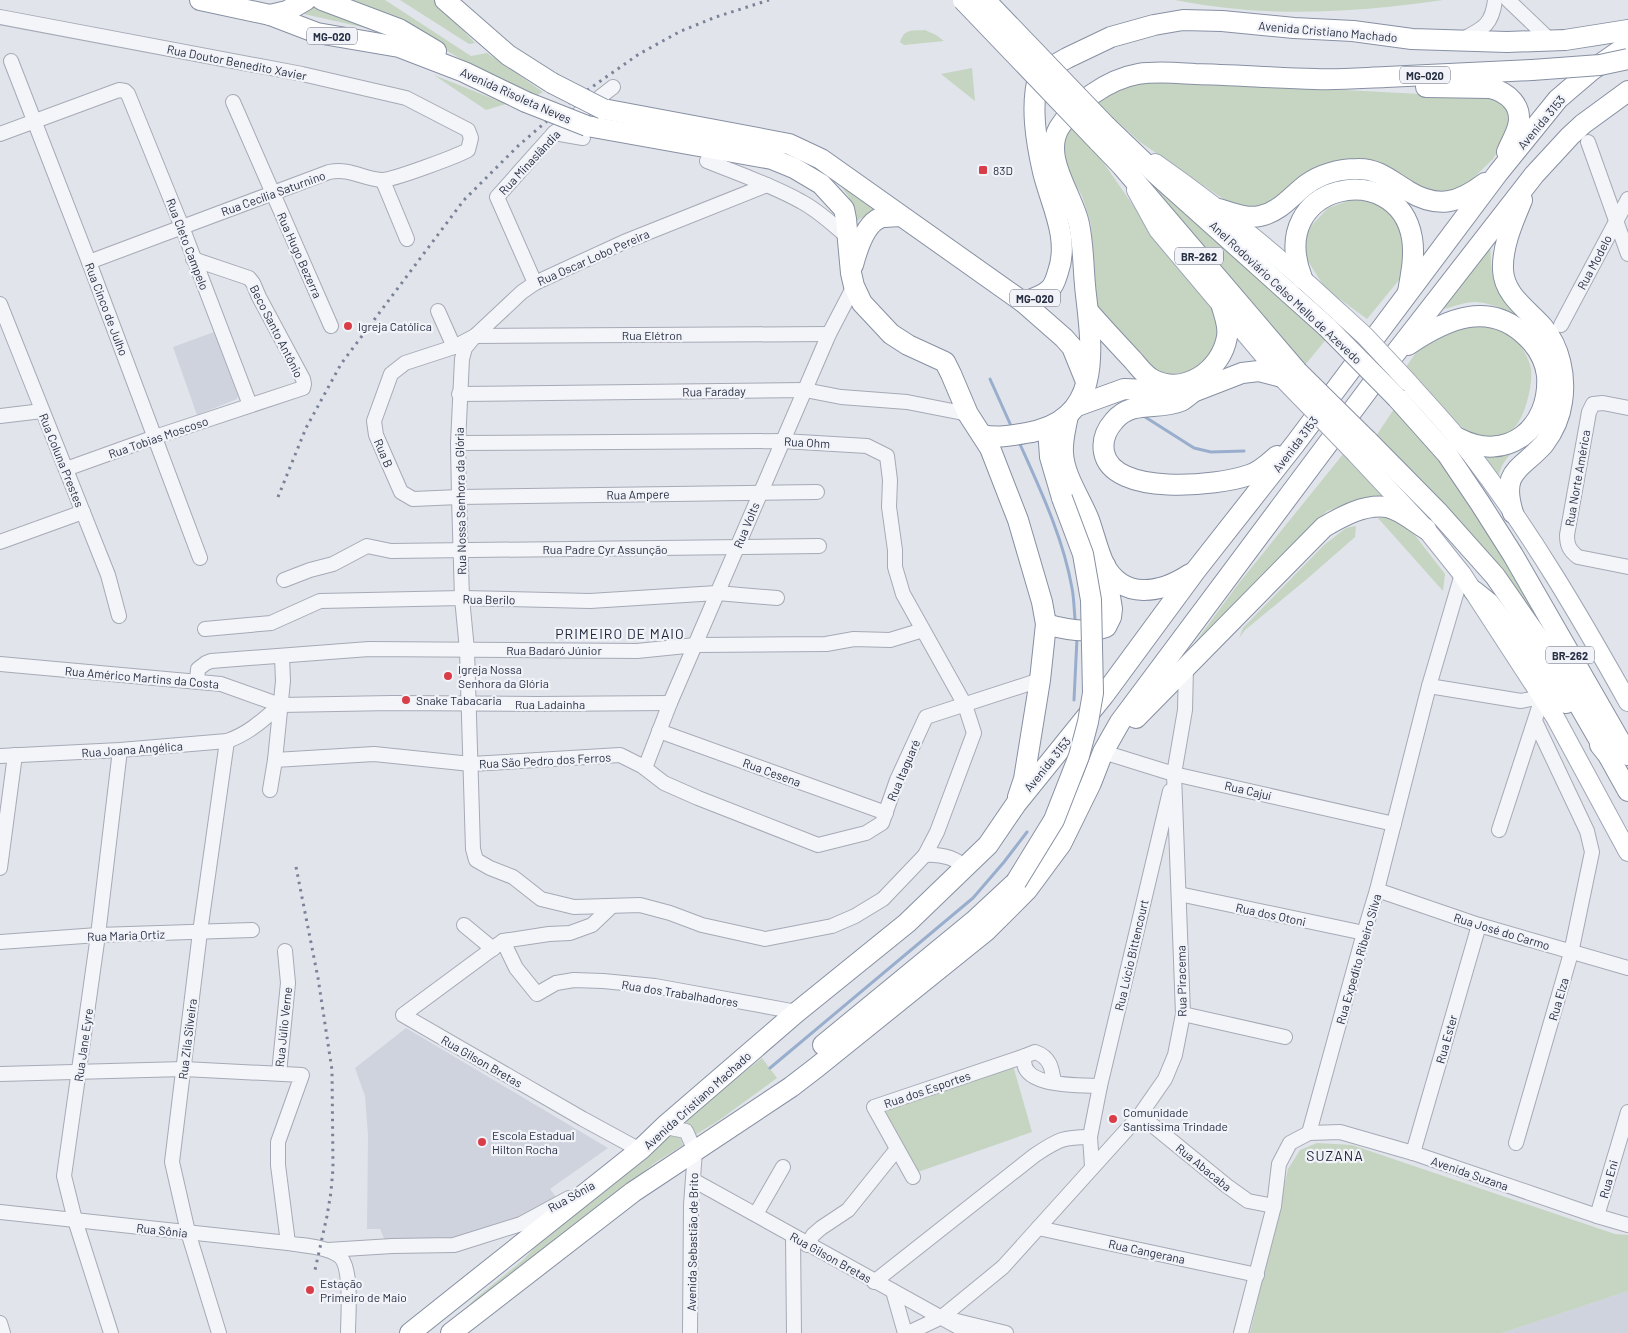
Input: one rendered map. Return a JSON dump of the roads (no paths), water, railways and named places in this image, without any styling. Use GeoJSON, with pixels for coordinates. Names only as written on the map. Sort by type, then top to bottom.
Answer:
{"type":"FeatureCollection","features":[{"type":"Feature","properties":{"kind":"highway","name":"Avenida Risoleta Neves"},"geometry":{"type":"LineString","coordinates":[[200,0],[270,15],[317,33],[398,47],[464,72],[585,132],[772,159],[794,168],[821,184],[844,209]]}},
{"type":"Feature","properties":{"kind":"highway"},"geometry":{"type":"LineString","coordinates":[[270,15],[287,10],[306,0]]}},
{"type":"Feature","properties":{"kind":"highway"},"geometry":{"type":"LineString","coordinates":[[322,0],[399,29],[442,55],[464,72]]}},
{"type":"Feature","properties":{"kind":"highway","name":"Avenida Risoleta Neves"},"geometry":{"type":"LineString","coordinates":[[444,0],[508,55],[552,83],[603,109],[789,144],[821,159],[893,211]]}},
{"type":"Feature","properties":{"kind":"highway","name":"Anel Rodoviário Celso Mello de Azevedo"},"geometry":{"type":"LineString","coordinates":[[963,0],[1102,133],[1124,142],[1155,173],[1334,320],[1403,390],[1513,555],[1628,755]]}},
{"type":"Feature","properties":{"kind":"highway","name":"Anel Rodoviário Celso Mello de Azevedo"},"geometry":{"type":"LineString","coordinates":[[985,0],[1102,133],[1122,166],[1288,377],[1361,447],[1438,512],[1495,576],[1550,655],[1608,755]]}},
{"type":"Feature","properties":{"kind":"highway","name":"Avenida Cristiano Machado"},"geometry":{"type":"LineString","coordinates":[[1023,302],[1037,298],[1049,290],[1055,284],[1060,267],[1062,237],[1044,173],[1035,111],[1034,98],[1039,74],[1111,37],[1154,25],[1183,20],[1222,21],[1353,31],[1412,39],[1551,41],[1628,30]]}},
{"type":"Feature","properties":{"kind":"highway","name":"Avenida 3153"},"geometry":{"type":"LineString","coordinates":[[970,862],[988,845],[1016,804],[1104,695],[1196,570],[1295,444],[1498,173],[1558,99],[1592,70],[1628,45]]}},
{"type":"Feature","properties":{"kind":"highway","name":"MG-020"},"geometry":{"type":"LineString","coordinates":[[1088,312],[1079,222],[1058,172],[1054,144],[1058,130],[1075,107],[1113,82],[1137,74],[1170,73],[1317,80],[1532,70],[1600,65],[1628,59]]}},
{"type":"Feature","properties":{"kind":"highway"},"geometry":{"type":"LineString","coordinates":[[1219,210],[1238,215],[1260,216],[1280,208],[1308,183],[1324,175],[1341,170],[1359,169],[1381,173],[1420,196],[1444,202],[1457,200],[1471,194],[1498,173],[1518,125],[1517,108],[1512,99],[1498,90],[1490,88],[1402,84],[1359,86],[1317,80]]}},
{"type":"Feature","properties":{"kind":"highway"},"geometry":{"type":"LineString","coordinates":[[452,1333],[632,1192],[817,1067],[919,987],[986,931],[1027,890],[1061,844],[1091,783],[1106,747],[1120,722],[1394,355],[1534,175],[1570,136],[1628,91]]}},
{"type":"Feature","properties":{"kind":"highway"},"geometry":{"type":"LineString","coordinates":[[1513,513],[1509,496],[1511,479],[1519,466],[1540,448],[1550,435],[1558,417],[1563,394],[1560,361],[1552,341],[1542,326],[1513,296],[1507,287],[1504,275],[1503,263],[1506,244],[1534,175]]}},
{"type":"Feature","properties":{"kind":"highway"},"geometry":{"type":"LineString","coordinates":[[1302,278],[1296,262],[1294,245],[1298,228],[1306,213],[1318,201],[1334,192],[1350,189],[1368,191],[1384,197],[1397,208],[1407,222],[1412,238],[1413,256],[1407,295]]}},
{"type":"Feature","properties":{"kind":"highway"},"geometry":{"type":"LineString","coordinates":[[844,209],[853,280],[862,303],[891,334],[945,362],[952,374],[968,414],[990,448],[1018,520],[1042,602],[1046,624],[1040,680],[1024,779],[1016,804]]}},
{"type":"Feature","properties":{"kind":"highway"},"geometry":{"type":"LineString","coordinates":[[853,280],[856,252],[864,235],[880,218],[893,211]]}},
{"type":"Feature","properties":{"kind":"highway","name":"MG-020"},"geometry":{"type":"LineString","coordinates":[[893,211],[1023,302],[1064,338],[1072,347],[1086,381]]}},
{"type":"Feature","properties":{"kind":"highway"},"geometry":{"type":"LineString","coordinates":[[1088,312],[1146,375],[1158,382],[1173,385],[1187,383],[1200,377],[1217,360],[1227,337],[1227,323],[1222,307]]}},
{"type":"Feature","properties":{"kind":"highway"},"geometry":{"type":"LineString","coordinates":[[1046,624],[1066,628],[1098,630],[1106,627],[1112,610],[1104,564],[1089,520],[1076,489],[1068,476],[1063,453],[1073,410],[1084,393],[1090,358],[1088,312]]}},
{"type":"Feature","properties":{"kind":"highway"},"geometry":{"type":"LineString","coordinates":[[1394,355],[1439,326],[1450,321],[1472,316],[1492,316],[1506,322],[1521,331],[1532,342],[1545,365],[1547,384],[1542,407],[1529,430],[1509,444],[1492,447],[1475,445],[1458,438]]}},
{"type":"Feature","properties":{"kind":"highway"},"geometry":{"type":"LineString","coordinates":[[1288,377],[1259,371],[1242,373],[1193,392],[1176,402],[1130,408],[1114,420],[1103,441],[1104,456],[1114,470],[1129,478],[1175,486],[1234,480],[1259,471],[1283,450],[1295,444]]}},
{"type":"Feature","properties":{"kind":"highway"},"geometry":{"type":"LineString","coordinates":[[982,435],[996,438],[1041,430],[1073,410],[1124,390],[1193,392]]}},
{"type":"Feature","properties":{"kind":"highway"},"geometry":{"type":"LineString","coordinates":[[817,1067],[819,1048],[974,921],[1016,882],[1054,820],[1079,756],[1093,693],[1091,600],[1083,554],[1062,498],[1041,430]]}},
{"type":"Feature","properties":{"kind":"highway"},"geometry":{"type":"LineString","coordinates":[[1106,747],[1324,527],[1350,512],[1368,508],[1387,507],[1400,512],[1426,528]]}},
{"type":"Feature","properties":{"kind":"highway"},"geometry":{"type":"LineString","coordinates":[[1104,564],[1116,580],[1134,589],[1150,590],[1176,584],[1196,570]]}},
{"type":"Feature","properties":{"kind":"highway"},"geometry":{"type":"LineString","coordinates":[[1474,591],[1489,603],[1608,755]]}},
{"type":"Feature","properties":{"kind":"highway","name":"BR-262"},"geometry":{"type":"LineString","coordinates":[[1608,755],[1628,790]]}},
{"type":"Feature","properties":{"kind":"highway","name":"Avenida Cristiano Machado"},"geometry":{"type":"LineString","coordinates":[[410,1333],[613,1173],[797,1012],[907,923],[970,862]]}},
{"type":"Feature","properties":{"kind":"highway"},"geometry":{"type":"LineString","coordinates":[[425,1333],[463,1303],[467,1288]]}},
{"type":"Feature","properties":{"kind":"main road","name":"Anel Rodoviário Celso Mello de Azevedo"},"geometry":{"type":"LineString","coordinates":[[1124,142],[1253,236],[1302,278],[1334,320]]}},
{"type":"Feature","properties":{"kind":"main road","name":"Anel Rodoviário Celso Mello de Azevedo"},"geometry":{"type":"LineString","coordinates":[[1122,166],[1158,230],[1222,307],[1288,377]]}},
{"type":"Feature","properties":{"kind":"main road","name":"Anel Rodoviário Celso Mello de Azevedo"},"geometry":{"type":"LineString","coordinates":[[1403,390],[1458,438],[1483,469],[1573,604],[1628,702]]}},
{"type":"Feature","properties":{"kind":"main road","name":"Anel Rodoviário Celso Mello de Azevedo"},"geometry":{"type":"LineString","coordinates":[[1361,447],[1474,591],[1555,718],[1628,852]]}},
{"type":"Feature","properties":{"kind":"street"},"geometry":{"type":"LineString","coordinates":[[1461,40],[1485,27],[1494,11],[1495,0]]}},
{"type":"Feature","properties":{"kind":"street"},"geometry":{"type":"LineString","coordinates":[[1508,0],[1551,41]]}},
{"type":"Feature","properties":{"kind":"street","name":"Rua Doutor Benedito Xavier"},"geometry":{"type":"LineString","coordinates":[[0,17],[302,74],[406,98],[468,130],[471,138],[468,150],[456,156],[383,181]]}},
{"type":"Feature","properties":{"kind":"street","name":"Rua Cinco de Julho"},"geometry":{"type":"LineString","coordinates":[[11,61],[90,262],[200,558]]}},
{"type":"Feature","properties":{"kind":"street","name":"Rua Minaslândia"},"geometry":{"type":"LineString","coordinates":[[535,283],[497,197],[554,133],[612,87]]}},
{"type":"Feature","properties":{"kind":"street","name":"Rua Cleto Campelo"},"geometry":{"type":"LineString","coordinates":[[34,122],[119,90],[125,91],[128,94],[182,227],[250,405]]}},
{"type":"Feature","properties":{"kind":"street","name":"Rua Hugo Bezerra"},"geometry":{"type":"LineString","coordinates":[[233,102],[332,326]]}},
{"type":"Feature","properties":{"kind":"street"},"geometry":{"type":"LineString","coordinates":[[0,134],[34,122]]}},
{"type":"Feature","properties":{"kind":"street"},"geometry":{"type":"LineString","coordinates":[[554,133],[585,132]]}},
{"type":"Feature","properties":{"kind":"street"},"geometry":{"type":"LineString","coordinates":[[1588,142],[1628,254]]}},
{"type":"Feature","properties":{"kind":"street"},"geometry":{"type":"LineString","coordinates":[[707,161],[803,202],[822,216],[848,242]]}},
{"type":"Feature","properties":{"kind":"street","name":"Rua Cecília Saturnino"},"geometry":{"type":"LineString","coordinates":[[90,262],[328,172],[341,170],[383,181]]}},
{"type":"Feature","properties":{"kind":"street"},"geometry":{"type":"LineString","coordinates":[[383,181],[407,239]]}},
{"type":"Feature","properties":{"kind":"street","name":"Rua Oscar Lobo Pereira"},"geometry":{"type":"LineString","coordinates":[[405,363],[454,347],[475,336],[522,292],[535,283],[624,242],[767,185]]}},
{"type":"Feature","properties":{"kind":"street","name":"Rua Modelo"},"geometry":{"type":"LineString","coordinates":[[1561,325],[1628,199]]}},
{"type":"Feature","properties":{"kind":"street"},"geometry":{"type":"LineString","coordinates":[[803,202],[844,209]]}},
{"type":"Feature","properties":{"kind":"street","name":"Beco Santo Antônio"},"geometry":{"type":"LineString","coordinates":[[193,259],[243,275],[253,283],[258,297],[288,349],[304,384],[303,388],[298,390],[250,405]]}},
{"type":"Feature","properties":{"kind":"street","name":"Rua Volts"},"geometry":{"type":"LineString","coordinates":[[645,768],[670,703],[853,280]]}},
{"type":"Feature","properties":{"kind":"street"},"geometry":{"type":"LineString","coordinates":[[438,311],[454,347]]}},
{"type":"Feature","properties":{"kind":"street","name":"Rua Coluna Prestes"},"geometry":{"type":"LineString","coordinates":[[2,312],[108,575],[119,616]]}},
{"type":"Feature","properties":{"kind":"street","name":"Rua Elétron"},"geometry":{"type":"LineString","coordinates":[[475,336],[829,334]]}},
{"type":"Feature","properties":{"kind":"street","name":"Rua Nossa Senhora da Glória"},"geometry":{"type":"LineString","coordinates":[[473,849],[467,650],[460,550],[458,443],[462,359],[465,348],[475,336]]}},
{"type":"Feature","properties":{"kind":"street","name":"Rua B"},"geometry":{"type":"LineString","coordinates":[[405,363],[391,374],[374,421],[376,434],[401,492],[413,499],[459,497]]}},
{"type":"Feature","properties":{"kind":"street","name":"Rua Faraday"},"geometry":{"type":"LineString","coordinates":[[459,394],[805,390],[841,397],[907,402],[968,414]]}},
{"type":"Feature","properties":{"kind":"street","name":"Rua Norte América"},"geometry":{"type":"LineString","coordinates":[[1628,408],[1603,403],[1593,404],[1589,412],[1567,535],[1567,545],[1571,552],[1578,557],[1628,567]]}},
{"type":"Feature","properties":{"kind":"street","name":"Rua Tobias Moscoso"},"geometry":{"type":"LineString","coordinates":[[66,469],[250,405]]}},
{"type":"Feature","properties":{"kind":"street"},"geometry":{"type":"LineString","coordinates":[[0,416],[42,411]]}},
{"type":"Feature","properties":{"kind":"street","name":"Rua Ohm"},"geometry":{"type":"LineString","coordinates":[[458,443],[783,441],[868,446],[887,456],[890,480],[889,507],[895,550],[895,567],[904,594],[965,705],[974,733],[937,832],[925,855],[883,899],[855,916],[832,926],[766,939],[702,925],[670,913],[640,905],[574,907],[541,899],[513,877],[476,860],[473,849]]}},
{"type":"Feature","properties":{"kind":"street","name":"Rua Ampere"},"geometry":{"type":"LineString","coordinates":[[459,497],[817,492]]}},
{"type":"Feature","properties":{"kind":"street"},"geometry":{"type":"LineString","coordinates":[[0,542],[83,512]]}},
{"type":"Feature","properties":{"kind":"street","name":"Rua Padre Cyr Assunção"},"geometry":{"type":"LineString","coordinates":[[284,580],[333,564],[367,546],[391,551],[819,546]]}},
{"type":"Feature","properties":{"kind":"street","name":"Rua Expedito Ribeiro Silva"},"geometry":{"type":"LineString","coordinates":[[1309,1133],[1377,890],[1429,686],[1462,574]]}},
{"type":"Feature","properties":{"kind":"street","name":"Rua Berilo"},"geometry":{"type":"LineString","coordinates":[[205,629],[271,623],[320,601],[462,598],[590,601],[717,594],[777,598]]}},
{"type":"Feature","properties":{"kind":"street","name":"Rua Badaró Júnior"},"geometry":{"type":"LineString","coordinates":[[197,681],[198,669],[206,662],[368,649],[637,651],[696,645],[826,644],[854,639],[890,640],[923,630]]}},
{"type":"Feature","properties":{"kind":"street"},"geometry":{"type":"LineString","coordinates":[[270,790],[283,682],[282,656]]}},
{"type":"Feature","properties":{"kind":"street","name":"Rua Américo Martins da Costa"},"geometry":{"type":"LineString","coordinates":[[0,664],[221,684],[280,705]]}},
{"type":"Feature","properties":{"kind":"street","name":"Rua Piracema"},"geometry":{"type":"LineString","coordinates":[[906,1333],[942,1317],[1003,1267],[1092,1166],[1140,1115],[1164,1079],[1175,1055],[1183,1014],[1174,774],[1185,710],[1186,667]]}},
{"type":"Feature","properties":{"kind":"street"},"geometry":{"type":"LineString","coordinates":[[965,705],[1040,680]]}},
{"type":"Feature","properties":{"kind":"street"},"geometry":{"type":"LineString","coordinates":[[1429,686],[1521,701],[1541,696]]}},
{"type":"Feature","properties":{"kind":"street"},"geometry":{"type":"LineString","coordinates":[[1499,830],[1535,721],[1541,696]]}},
{"type":"Feature","properties":{"kind":"street"},"geometry":{"type":"LineString","coordinates":[[257,697],[261,714],[259,723]]}},
{"type":"Feature","properties":{"kind":"street","name":"Rua Ladainha"},"geometry":{"type":"LineString","coordinates":[[280,705],[670,703]]}},
{"type":"Feature","properties":{"kind":"street","name":"Rua Joana Angélica"},"geometry":{"type":"LineString","coordinates":[[0,756],[120,750],[227,741],[238,737],[259,723],[280,705]]}},
{"type":"Feature","properties":{"kind":"street","name":"Rua Itaguaré"},"geometry":{"type":"LineString","coordinates":[[884,818],[897,780],[926,717],[965,705]]}},
{"type":"Feature","properties":{"kind":"street","name":"Rua Elza"},"geometry":{"type":"LineString","coordinates":[[1516,1143],[1571,953],[1592,852],[1587,831],[1535,721]]}},
{"type":"Feature","properties":{"kind":"street","name":"Rua Cesena"},"geometry":{"type":"LineString","coordinates":[[659,731],[884,818]]}},
{"type":"Feature","properties":{"kind":"street","name":"Rua Zila Silveira"},"geometry":{"type":"LineString","coordinates":[[219,1333],[188,1232],[172,1162],[200,932],[227,741]]}},
{"type":"Feature","properties":{"kind":"street","name":"Rua Cajuí"},"geometry":{"type":"LineString","coordinates":[[1106,747],[1174,774],[1394,824]]}},
{"type":"Feature","properties":{"kind":"street","name":"Rua Jane Eyre"},"geometry":{"type":"LineString","coordinates":[[112,1333],[75,1220],[64,1176],[98,935],[120,750]]}},
{"type":"Feature","properties":{"kind":"street","name":"Rua São Pedro dos Ferros"},"geometry":{"type":"LineString","coordinates":[[275,760],[374,754],[471,764],[620,755],[645,768],[664,783],[818,845],[866,833],[884,818]]}},
{"type":"Feature","properties":{"kind":"street"},"geometry":{"type":"LineString","coordinates":[[0,868],[15,755]]}},
{"type":"Feature","properties":{"kind":"street","name":"Rua Lúcio Bittencourt"},"geometry":{"type":"LineString","coordinates":[[1092,1166],[1090,1138],[1100,1086],[1174,774]]}},
{"type":"Feature","properties":{"kind":"street"},"geometry":{"type":"LineString","coordinates":[[925,855],[944,856],[958,861],[970,862]]}},
{"type":"Feature","properties":{"kind":"street","name":"Rua José do Carmo"},"geometry":{"type":"LineString","coordinates":[[1377,890],[1479,925],[1628,968]]}},
{"type":"Feature","properties":{"kind":"street","name":"Rua dos Otoni"},"geometry":{"type":"LineString","coordinates":[[1179,894],[1364,933]]}},
{"type":"Feature","properties":{"kind":"street"},"geometry":{"type":"LineString","coordinates":[[464,925],[498,945],[570,933],[592,925],[612,906]]}},
{"type":"Feature","properties":{"kind":"street","name":"Rua Ester"},"geometry":{"type":"LineString","coordinates":[[1413,1153],[1479,925]]}},
{"type":"Feature","properties":{"kind":"street","name":"Rua Maria Ortiz"},"geometry":{"type":"LineString","coordinates":[[0,942],[98,935],[252,930]]}},
{"type":"Feature","properties":{"kind":"street","name":"Rua dos Trabalhadores"},"geometry":{"type":"LineString","coordinates":[[498,945],[537,994],[556,984],[574,980],[603,981],[655,986],[797,1012]]}},
{"type":"Feature","properties":{"kind":"street","name":"Rua Gilson Bretas"},"geometry":{"type":"LineString","coordinates":[[498,945],[403,1015],[640,1150]]}},
{"type":"Feature","properties":{"kind":"street","name":"Rua Júlio Verne"},"geometry":{"type":"LineString","coordinates":[[279,1073],[288,983],[285,951]]}},
{"type":"Feature","properties":{"kind":"street"},"geometry":{"type":"LineString","coordinates":[[1183,1014],[1285,1037]]}},
{"type":"Feature","properties":{"kind":"street","name":"Rua dos Esportes"},"geometry":{"type":"LineString","coordinates":[[913,1177],[874,1108],[1035,1052],[1046,1058],[1050,1063],[1054,1083]]}},
{"type":"Feature","properties":{"kind":"street"},"geometry":{"type":"LineString","coordinates":[[1025,1056],[1024,1061],[1027,1070],[1031,1076],[1038,1080],[1100,1086]]}},
{"type":"Feature","properties":{"kind":"street"},"geometry":{"type":"LineString","coordinates":[[0,1074],[184,1069],[302,1075],[278,1142],[278,1165],[288,1243]]}},
{"type":"Feature","properties":{"kind":"street","name":"Rua Eni"},"geometry":{"type":"LineString","coordinates":[[1597,1216],[1628,1112]]}},
{"type":"Feature","properties":{"kind":"street","name":"Rua Abacaba"},"geometry":{"type":"LineString","coordinates":[[1140,1115],[1248,1201],[1274,1206]]}},
{"type":"Feature","properties":{"kind":"street"},"geometry":{"type":"LineString","coordinates":[[664,1127],[686,1131],[695,1151]]}},
{"type":"Feature","properties":{"kind":"street","name":"Avenida Suzana"},"geometry":{"type":"LineString","coordinates":[[1309,1133],[1340,1132],[1413,1153],[1628,1225]]}},
{"type":"Feature","properties":{"kind":"street"},"geometry":{"type":"LineString","coordinates":[[1241,1333],[1274,1206],[1280,1164],[1290,1143],[1309,1133]]}},
{"type":"Feature","properties":{"kind":"street"},"geometry":{"type":"LineString","coordinates":[[874,1282],[1035,1155],[1052,1144],[1068,1137],[1090,1138]]}},
{"type":"Feature","properties":{"kind":"street"},"geometry":{"type":"LineString","coordinates":[[807,1245],[813,1235],[821,1228],[848,1210],[898,1149]]}},
{"type":"Feature","properties":{"kind":"street","name":"Avenida Sebastião de Brito"},"geometry":{"type":"LineString","coordinates":[[690,1333],[691,1205],[695,1151]]}},
{"type":"Feature","properties":{"kind":"street"},"geometry":{"type":"LineString","coordinates":[[756,1214],[783,1167]]}},
{"type":"Feature","properties":{"kind":"street","name":"Rua Sônia"},"geometry":{"type":"LineString","coordinates":[[324,1250],[454,1245],[521,1224],[613,1173]]}},
{"type":"Feature","properties":{"kind":"street","name":"Rua Gilson Bretas"},"geometry":{"type":"LineString","coordinates":[[693,1180],[756,1214],[807,1245],[969,1333]]}},
{"type":"Feature","properties":{"kind":"street","name":"Rua Sônia"},"geometry":{"type":"LineString","coordinates":[[0,1212],[288,1243],[338,1254],[344,1261],[348,1274]]}},
{"type":"Feature","properties":{"kind":"street","name":"Rua Cangerana"},"geometry":{"type":"LineString","coordinates":[[1038,1228],[1256,1275]]}},
{"type":"Feature","properties":{"kind":"street"},"geometry":{"type":"LineString","coordinates":[[793,1237],[794,1333]]}},
{"type":"Feature","properties":{"kind":"street"},"geometry":{"type":"LineString","coordinates":[[348,1333],[348,1274],[351,1263],[358,1253],[367,1248]]}},
{"type":"Feature","properties":{"kind":"street"},"geometry":{"type":"LineString","coordinates":[[893,1292],[906,1333]]}},
{"type":"Feature","properties":{"kind":"street"},"geometry":{"type":"LineString","coordinates":[[942,1317],[1006,1333]]}},
{"type":"Feature","properties":{"kind":"street"},"geometry":{"type":"LineString","coordinates":[[0,1323],[3,1333]]}},
{"type":"Feature","properties":{"kind":"waterway"},"geometry":{"type":"LineString","coordinates":[[990,379],[1012,428]]}},
{"type":"Feature","properties":{"kind":"waterway"},"geometry":{"type":"LineString","coordinates":[[1142,415],[1194,448],[1211,452],[1244,451]]}},
{"type":"Feature","properties":{"kind":"waterway"},"geometry":{"type":"LineString","coordinates":[[1019,442],[1035,477],[1063,550],[1072,588],[1075,619]]}},
{"type":"Feature","properties":{"kind":"waterway"},"geometry":{"type":"LineString","coordinates":[[1074,700],[1077,638]]}},
{"type":"Feature","properties":{"kind":"waterway"},"geometry":{"type":"LineString","coordinates":[[770,1068],[973,898],[1027,832]]}},
{"type":"Feature","properties":{"kind":"railway"},"geometry":{"type":"LineString","coordinates":[[278,497],[306,428],[341,364],[464,200],[518,146],[562,108],[639,54],[681,31],[716,17],[769,0]]}},
{"type":"Feature","properties":{"kind":"railway"},"geometry":{"type":"LineString","coordinates":[[296,867],[318,978],[332,1070],[333,1168],[331,1192],[315,1270]]}},
{"type":"Feature","properties":{"kind":"place","name":"83D"},"geometry":{"type":"Point","coordinates":[983,170]}},
{"type":"Feature","properties":{"kind":"place","name":"Igreja Católica"},"geometry":{"type":"Point","coordinates":[348,326]}},
{"type":"Feature","properties":{"kind":"place","name":"Igreja Nossa Senhora da Glória"},"geometry":{"type":"Point","coordinates":[448,676]}},
{"type":"Feature","properties":{"kind":"place","name":"Snake Tabacaria"},"geometry":{"type":"Point","coordinates":[406,700]}},
{"type":"Feature","properties":{"kind":"place","name":"Comunidade Santíssima Trindade"},"geometry":{"type":"Point","coordinates":[1113,1119]}},
{"type":"Feature","properties":{"kind":"place","name":"Escola Estadual Hilton Rocha"},"geometry":{"type":"Point","coordinates":[482,1142]}},
{"type":"Feature","properties":{"kind":"place","name":"Estação Primeiro de Maio"},"geometry":{"type":"Point","coordinates":[310,1290]}},
{"type":"Feature","properties":{"kind":"district","name":"PRIMEIRO DE MAIO"},"geometry":{"type":"Point","coordinates":[620,633]}},
{"type":"Feature","properties":{"kind":"district","name":"SUZANA"},"geometry":{"type":"Point","coordinates":[1335,1155]}}]}
